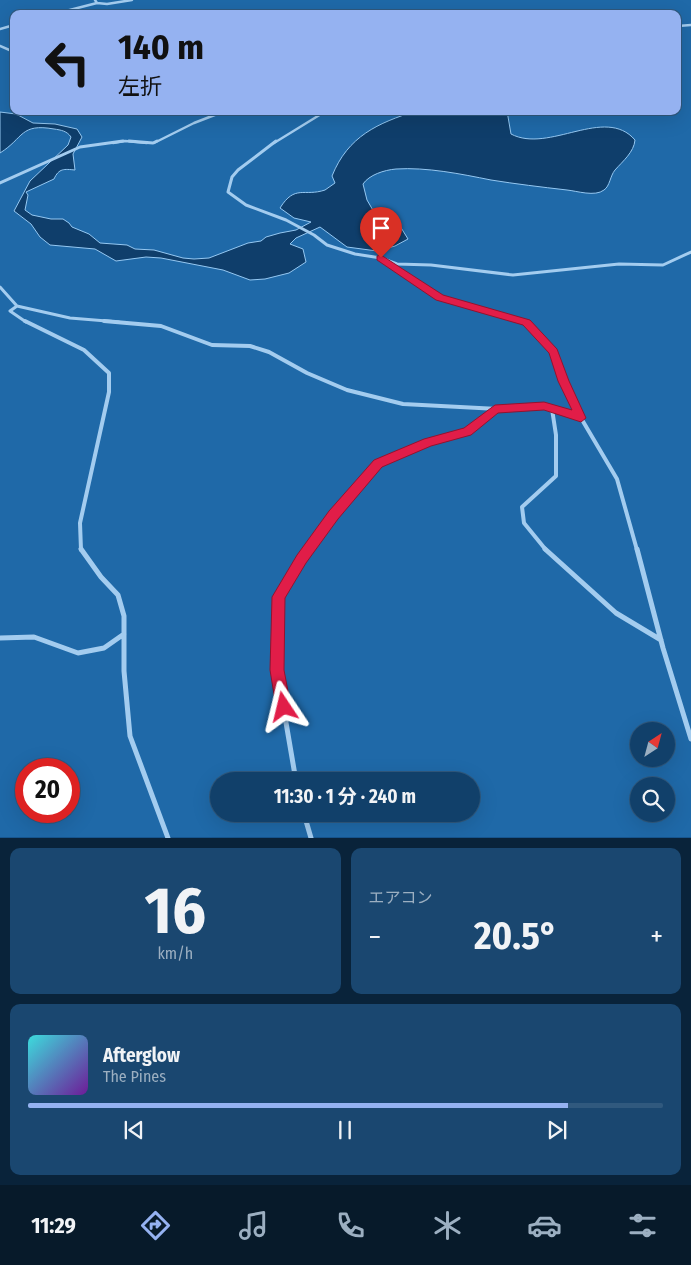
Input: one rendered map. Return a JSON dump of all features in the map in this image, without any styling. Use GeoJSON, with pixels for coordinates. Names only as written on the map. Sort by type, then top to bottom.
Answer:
{"type":"FeatureCollection","features":[{"type":"Feature","properties":{"kind":"lane"},"geometry":{"type":"LineString","coordinates":[[70,10],[97,3],[107,4],[132,0]]}},
{"type":"Feature","properties":{"kind":"lane"},"geometry":{"type":"LineString","coordinates":[[0,183],[80,147],[125,141],[153,143],[215,115]]}},
{"type":"Feature","properties":{"kind":"lane"},"geometry":{"type":"LineString","coordinates":[[319,115],[298,126],[233,176],[228,192],[246,205],[286,220],[314,235],[327,245],[355,254],[381,258],[397,264],[440,266],[514,275],[619,264],[663,265],[691,252]]}},
{"type":"Feature","properties":{"kind":"lane"},"geometry":{"type":"LineString","coordinates":[[381,258],[439,297],[526,322],[553,352],[563,381],[581,418],[617,479],[661,640],[691,739]]}},
{"type":"Feature","properties":{"kind":"lane"},"geometry":{"type":"LineString","coordinates":[[0,287],[17,306],[70,318],[162,326],[212,345],[250,346],[269,352],[307,373],[347,390],[403,404],[495,409],[544,406],[581,418]]}},
{"type":"Feature","properties":{"kind":"lane"},"geometry":{"type":"LineString","coordinates":[[17,306],[10,311],[29,324],[84,350],[109,373],[109,392],[80,523],[81,550],[101,577],[118,595],[124,616],[124,672],[130,736],[168,838]]}},
{"type":"Feature","properties":{"kind":"lane"},"geometry":{"type":"LineString","coordinates":[[294,772],[277,670],[278,597],[301,559],[333,515],[378,463],[428,442],[467,432],[495,409]]}},
{"type":"Feature","properties":{"kind":"lane"},"geometry":{"type":"LineString","coordinates":[[552,409],[556,435],[556,476],[522,507],[524,523],[544,548],[567,566],[616,613],[661,640]]}},
{"type":"Feature","properties":{"kind":"lane"},"geometry":{"type":"LineString","coordinates":[[0,638],[34,637],[78,653],[104,648],[124,634]]}},
{"type":"Feature","properties":{"kind":"lane"},"geometry":{"type":"LineString","coordinates":[[306,822],[311,838]]}},
{"type":"Feature","properties":{"kind":"shaded area"},"geometry":{"type":"Polygon","coordinates":[[[0,0],[691,0],[691,837],[0,837],[0,0]]]}},
{"type":"Feature","properties":{"kind":"shaded area"},"geometry":{"type":"Polygon","coordinates":[[[0,112],[18,115],[33,123],[55,124],[77,129],[82,137],[73,154],[75,170],[62,170],[54,179],[26,192],[28,195],[25,210],[32,215],[51,219],[63,219],[72,227],[89,234],[100,243],[127,245],[135,249],[154,250],[183,258],[209,258],[248,243],[261,241],[266,237],[296,230],[311,222],[294,218],[280,208],[290,196],[325,190],[335,183],[332,176],[347,151],[366,133],[405,115],[508,115],[511,134],[526,139],[608,127],[623,131],[635,140],[630,152],[613,172],[606,188],[596,193],[510,183],[432,170],[396,169],[382,172],[369,178],[363,184],[367,200],[374,212],[400,226],[408,239],[395,246],[377,251],[347,247],[320,227],[296,238],[290,244],[303,249],[306,262],[289,273],[265,279],[250,280],[223,270],[161,258],[146,257],[116,261],[95,249],[50,245],[40,237],[31,224],[14,211],[30,181],[68,145],[71,137],[68,133],[61,130],[35,128],[23,133],[0,153],[0,112]]]}},
{"type":"Feature","properties":{"kind":"route"},"geometry":{"type":"LineString","coordinates":[[284,707],[277,670],[278,597],[301,559],[333,515],[378,463],[428,442],[467,432],[495,409],[544,406],[581,418],[563,381],[553,352],[526,322],[439,297],[381,258]]}}]}
